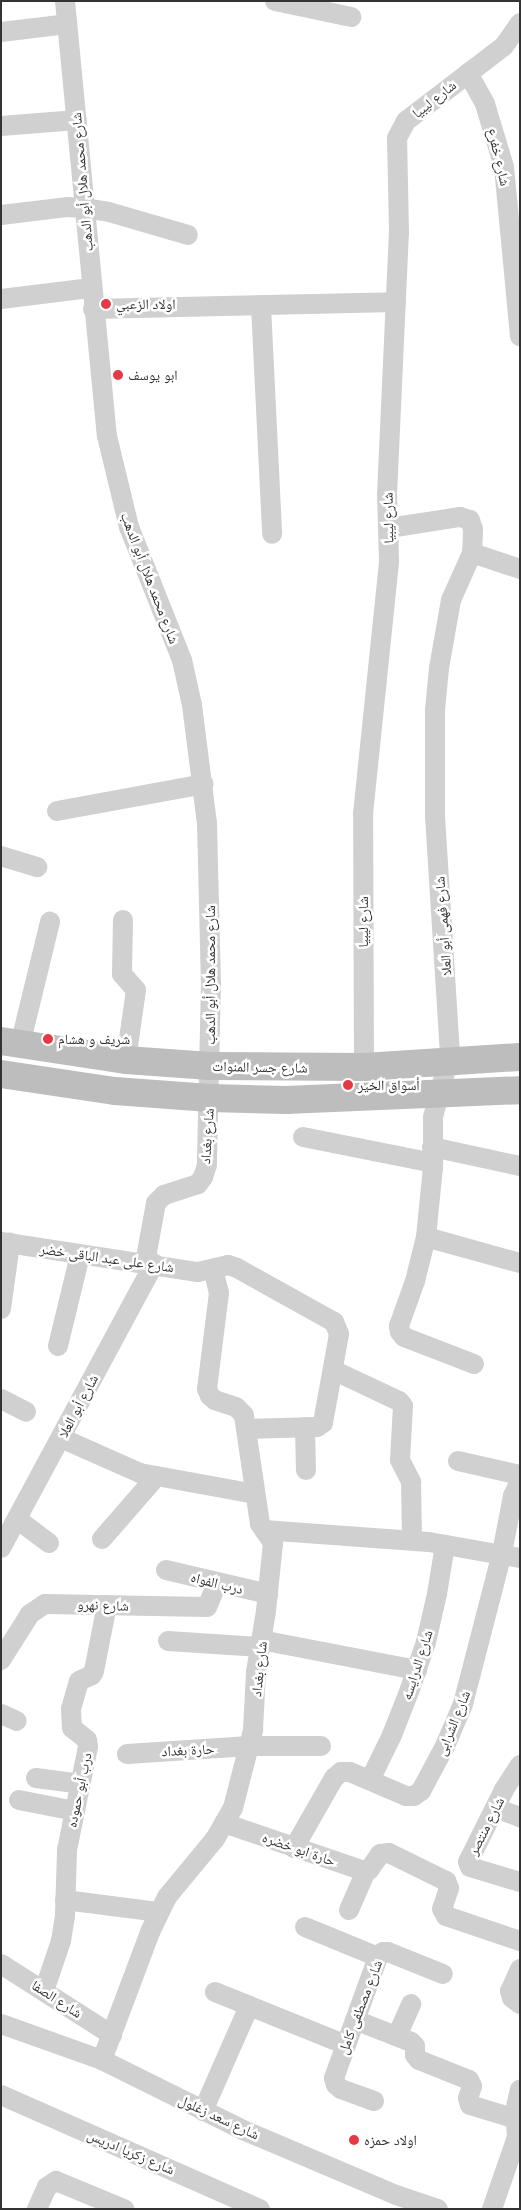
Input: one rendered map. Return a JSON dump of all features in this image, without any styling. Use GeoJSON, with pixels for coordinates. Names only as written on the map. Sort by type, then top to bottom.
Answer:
{"type":"FeatureCollection","features":[{"type":"Feature","properties":{"kind":"street","name":"شارع محمد هلال أبو الدهب"},"geometry":{"type":"LineString","coordinates":[[65,1],[93,310],[107,436],[135,546],[182,660],[192,705],[204,784],[210,897],[210,1098]]}},
{"type":"Feature","properties":{"kind":"street"},"geometry":{"type":"LineString","coordinates":[[275,1],[351,16]]}},
{"type":"Feature","properties":{"kind":"street"},"geometry":{"type":"LineString","coordinates":[[1,32],[67,24]]}},
{"type":"Feature","properties":{"kind":"street","name":"شارع ليبيا"},"geometry":{"type":"LineString","coordinates":[[364,1067],[363,814],[387,594],[389,528],[387,495],[399,232],[397,138],[400,129],[406,121],[504,46],[519,27]]}},
{"type":"Feature","properties":{"kind":"street","name":"شارع خفرع"},"geometry":{"type":"LineString","coordinates":[[468,73],[485,104],[504,167],[520,336]]}},
{"type":"Feature","properties":{"kind":"street"},"geometry":{"type":"LineString","coordinates":[[1,126],[77,120]]}},
{"type":"Feature","properties":{"kind":"street"},"geometry":{"type":"LineString","coordinates":[[1,215],[67,207],[84,208],[109,212],[188,235]]}},
{"type":"Feature","properties":{"kind":"street"},"geometry":{"type":"LineString","coordinates":[[1,299],[91,288]]}},
{"type":"Feature","properties":{"kind":"street"},"geometry":{"type":"LineString","coordinates":[[93,310],[396,302]]}},
{"type":"Feature","properties":{"kind":"street"},"geometry":{"type":"LineString","coordinates":[[261,306],[272,534]]}},
{"type":"Feature","properties":{"kind":"street","name":"شارع فهمى أبو العلا"},"geometry":{"type":"LineString","coordinates":[[389,528],[460,517],[467,518],[472,524],[473,529],[472,553],[451,600],[439,668],[435,710],[436,816],[451,1046],[449,1061],[438,1093],[433,1117],[433,1155],[426,1236],[415,1281],[399,1326],[400,1332],[404,1337],[474,1364]]}},
{"type":"Feature","properties":{"kind":"street"},"geometry":{"type":"LineString","coordinates":[[472,553],[520,569]]}},
{"type":"Feature","properties":{"kind":"street"},"geometry":{"type":"LineString","coordinates":[[57,811],[204,784]]}},
{"type":"Feature","properties":{"kind":"street"},"geometry":{"type":"LineString","coordinates":[[1,856],[37,867]]}},
{"type":"Feature","properties":{"kind":"street"},"geometry":{"type":"LineString","coordinates":[[123,920],[122,974],[136,990],[126,1060]]}},
{"type":"Feature","properties":{"kind":"street"},"geometry":{"type":"LineString","coordinates":[[11,1043],[50,922]]}},
{"type":"Feature","properties":{"kind":"street","name":"شارع جسر المنوات"},"geometry":{"type":"LineString","coordinates":[[11,1043],[126,1060],[210,1066],[364,1067],[520,1057]]}},
{"type":"Feature","properties":{"kind":"street"},"geometry":{"type":"LineString","coordinates":[[1,1074],[115,1091],[210,1098],[286,1100],[520,1090]]}},
{"type":"Feature","properties":{"kind":"street","name":"شارع بغداد"},"geometry":{"type":"LineString","coordinates":[[150,1264],[156,1202],[164,1195],[198,1184],[203,1177],[207,1164],[210,1098]]}},
{"type":"Feature","properties":{"kind":"street"},"geometry":{"type":"LineString","coordinates":[[303,1137],[520,1166]]}},
{"type":"Feature","properties":{"kind":"street"},"geometry":{"type":"LineString","coordinates":[[426,1236],[520,1263]]}},
{"type":"Feature","properties":{"kind":"street"},"geometry":{"type":"LineString","coordinates":[[1,1309],[6,1242]]}},
{"type":"Feature","properties":{"kind":"street","name":"شارع على عبد الباقى خضر"},"geometry":{"type":"LineString","coordinates":[[6,1242],[198,1272],[213,1270],[220,1266],[237,1268],[334,1322],[339,1334],[323,1423],[317,1427],[305,1427]]}},
{"type":"Feature","properties":{"kind":"street"},"geometry":{"type":"LineString","coordinates":[[58,1346],[80,1255]]}},
{"type":"Feature","properties":{"kind":"street","name":"شارع أبو العلا"},"geometry":{"type":"LineString","coordinates":[[1,1548],[61,1438],[150,1264]]}},
{"type":"Feature","properties":{"kind":"street","name":"شارع بغداد"},"geometry":{"type":"LineString","coordinates":[[102,2060],[159,1912],[178,1881],[216,1839],[233,1808],[250,1746],[260,1644],[268,1594],[273,1543],[260,1524],[245,1419],[240,1410],[215,1400],[210,1396],[207,1389],[219,1293],[213,1270]]}},
{"type":"Feature","properties":{"kind":"street"},"geometry":{"type":"LineString","coordinates":[[332,1370],[397,1400],[403,1406],[400,1460],[411,1482],[412,1540]]}},
{"type":"Feature","properties":{"kind":"street"},"geometry":{"type":"LineString","coordinates":[[1,1399],[26,1412]]}},
{"type":"Feature","properties":{"kind":"street"},"geometry":{"type":"LineString","coordinates":[[247,1429],[305,1427],[306,1470]]}},
{"type":"Feature","properties":{"kind":"street"},"geometry":{"type":"LineString","coordinates":[[61,1438],[126,1469],[155,1478],[255,1494]]}},
{"type":"Feature","properties":{"kind":"street"},"geometry":{"type":"LineString","coordinates":[[458,1461],[520,1475]]}},
{"type":"Feature","properties":{"kind":"street"},"geometry":{"type":"LineString","coordinates":[[102,1539],[155,1478]]}},
{"type":"Feature","properties":{"kind":"street","name":"شارع الشرابى"},"geometry":{"type":"LineString","coordinates":[[294,1848],[337,1775],[350,1772],[406,1796],[414,1796],[421,1791],[445,1746],[462,1704],[511,1556],[513,1496],[520,1481]]}},
{"type":"Feature","properties":{"kind":"street"},"geometry":{"type":"LineString","coordinates":[[17,1519],[49,1543]]}},
{"type":"Feature","properties":{"kind":"street"},"geometry":{"type":"LineString","coordinates":[[264,1530],[412,1540],[511,1556]]}},
{"type":"Feature","properties":{"kind":"street","name":"شارع الدرايسه"},"geometry":{"type":"LineString","coordinates":[[370,1780],[392,1735],[417,1670],[437,1594],[445,1545]]}},
{"type":"Feature","properties":{"kind":"street","name":"درب الفواه"},"geometry":{"type":"LineString","coordinates":[[166,1570],[217,1584],[268,1594]]}},
{"type":"Feature","properties":{"kind":"street","name":"شارع نهرو"},"geometry":{"type":"LineString","coordinates":[[1,1660],[30,1614],[37,1608],[57,1603],[207,1607],[217,1584]]}},
{"type":"Feature","properties":{"kind":"street","name":"درب أبو حموده"},"geometry":{"type":"LineString","coordinates":[[44,1990],[61,1940],[67,1850],[88,1747],[87,1740],[72,1728],[72,1709],[79,1681],[92,1675],[94,1671],[107,1605]]}},
{"type":"Feature","properties":{"kind":"street"},"geometry":{"type":"LineString","coordinates":[[168,1641],[260,1644],[417,1670]]}},
{"type":"Feature","properties":{"kind":"street","name":"حارة بغداد"},"geometry":{"type":"LineString","coordinates":[[126,1754],[250,1746],[321,1746]]}},
{"type":"Feature","properties":{"kind":"street","name":"شارع منتصر"},"geometry":{"type":"LineString","coordinates":[[520,1765],[495,1808],[468,1862],[470,1867],[520,1882]]}},
{"type":"Feature","properties":{"kind":"street"},"geometry":{"type":"LineString","coordinates":[[36,1778],[81,1784]]}},
{"type":"Feature","properties":{"kind":"street"},"geometry":{"type":"LineString","coordinates":[[19,1800],[75,1812]]}},
{"type":"Feature","properties":{"kind":"street"},"geometry":{"type":"LineString","coordinates":[[495,1808],[520,1818]]}},
{"type":"Feature","properties":{"kind":"street","name":"حارة ابو خضره"},"geometry":{"type":"LineString","coordinates":[[224,1823],[294,1848],[370,1868]]}},
{"type":"Feature","properties":{"kind":"street"},"geometry":{"type":"LineString","coordinates":[[349,1910],[370,1868],[380,1854],[389,1853],[443,1879],[449,1885],[442,1909],[446,1916],[520,1941]]}},
{"type":"Feature","properties":{"kind":"street"},"geometry":{"type":"LineString","coordinates":[[65,1900],[159,1912]]}},
{"type":"Feature","properties":{"kind":"street"},"geometry":{"type":"LineString","coordinates":[[304,1928],[378,1957]]}},
{"type":"Feature","properties":{"kind":"street","name":"شارع مصطفى كامل"},"geometry":{"type":"LineString","coordinates":[[374,2101],[341,2089],[336,2085],[335,2075],[378,1957],[383,1952],[388,1952],[444,1974]]}},
{"type":"Feature","properties":{"kind":"street","name":"شارع الصفا"},"geometry":{"type":"LineString","coordinates":[[1,1964],[112,2035]]}},
{"type":"Feature","properties":{"kind":"street"},"geometry":{"type":"LineString","coordinates":[[520,1969],[510,1991],[512,1998],[520,2004]]}},
{"type":"Feature","properties":{"kind":"street"},"geometry":{"type":"LineString","coordinates":[[215,1992],[346,2045]]}},
{"type":"Feature","properties":{"kind":"street"},"geometry":{"type":"LineString","coordinates":[[397,2036],[411,2004]]}},
{"type":"Feature","properties":{"kind":"street"},"geometry":{"type":"LineString","coordinates":[[203,2111],[249,2006]]}},
{"type":"Feature","properties":{"kind":"street"},"geometry":{"type":"LineString","coordinates":[[355,2020],[414,2044],[416,2057],[422,2062],[471,2082],[472,2086],[468,2098],[470,2105],[516,2119]]}},
{"type":"Feature","properties":{"kind":"street","name":"شارع سعد زغلول"},"geometry":{"type":"LineString","coordinates":[[1,2024],[102,2060],[203,2111],[396,2194],[438,2209]]}},
{"type":"Feature","properties":{"kind":"street"},"geometry":{"type":"LineString","coordinates":[[492,2209],[517,2137],[516,2104],[520,2090]]}},
{"type":"Feature","properties":{"kind":"street","name":"شارع زكريا ادريس"},"geometry":{"type":"LineString","coordinates":[[1,2095],[260,2209]]}},
{"type":"Feature","properties":{"kind":"street"},"geometry":{"type":"LineString","coordinates":[[37,2209],[47,2186],[51,2183],[62,2182],[120,2208]]}},
{"type":"Feature","properties":{"kind":"place","name":"اولاد الزعبي"},"geometry":{"type":"Point","coordinates":[106,304]}},
{"type":"Feature","properties":{"kind":"place","name":"ابو يوسف"},"geometry":{"type":"Point","coordinates":[118,375]}},
{"type":"Feature","properties":{"kind":"place","name":"شريف و هشام"},"geometry":{"type":"Point","coordinates":[48,1039]}},
{"type":"Feature","properties":{"kind":"place","name":"أسواق الخير"},"geometry":{"type":"Point","coordinates":[348,1085]}},
{"type":"Feature","properties":{"kind":"place","name":"اولاد حمزه"},"geometry":{"type":"Point","coordinates":[354,2140]}}]}
